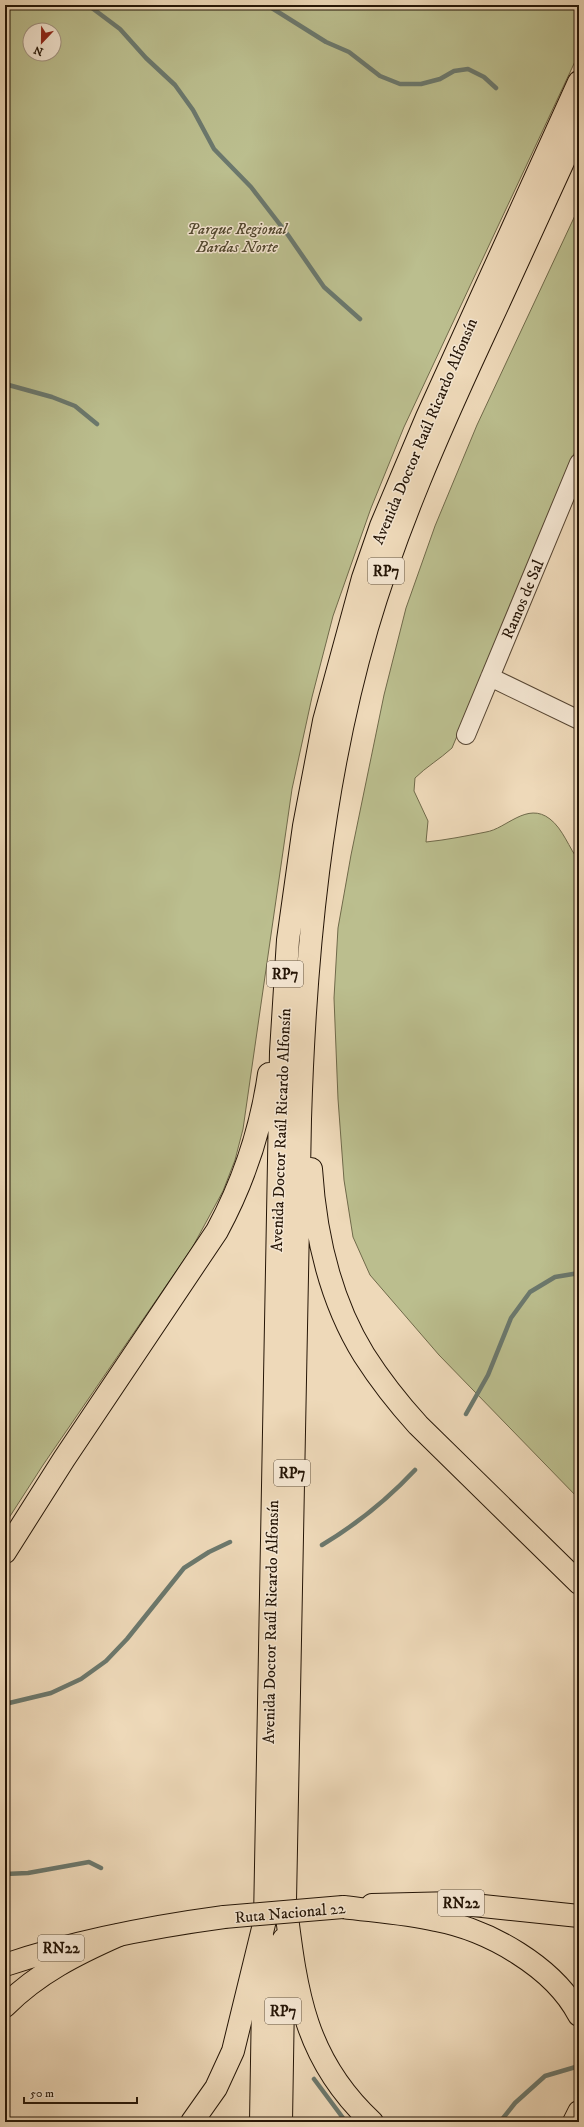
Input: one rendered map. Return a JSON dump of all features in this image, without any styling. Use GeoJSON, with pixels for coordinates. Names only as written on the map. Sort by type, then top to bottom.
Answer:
{"type":"FeatureCollection","features":[{"type":"Feature","properties":{"kind":"highway","name":"Avenida Doctor Raúl Ricardo Alfonsín"},"geometry":{"type":"LineString","coordinates":[[265,1920],[280,1091],[288,940],[304,826],[324,721],[348,628],[381,526],[427,417],[579,82]]}},
{"type":"Feature","properties":{"kind":"highway","name":"Avenida Doctor Raúl Ricardo Alfonsín"},"geometry":{"type":"LineString","coordinates":[[284,1901],[298,1174],[303,1046],[315,902],[328,808],[345,718],[367,627],[398,537],[433,448],[579,127]]}},
{"type":"Feature","properties":{"kind":"highway"},"geometry":{"type":"LineString","coordinates":[[5,1552],[64,1459],[196,1264],[234,1200],[256,1141],[263,1109],[288,940]]}},
{"type":"Feature","properties":{"kind":"highway"},"geometry":{"type":"LineString","coordinates":[[303,1046],[312,1193],[316,1221],[330,1277],[349,1328],[380,1379],[418,1425],[579,1583]]}},
{"type":"Feature","properties":{"kind":"highway"},"geometry":{"type":"LineString","coordinates":[[284,1901],[296,1982],[313,2039],[323,2060],[347,2096],[372,2122]]}},
{"type":"Feature","properties":{"kind":"highway","name":"RP7"},"geometry":{"type":"LineString","coordinates":[[281,2122],[284,1901]]}},
{"type":"Feature","properties":{"kind":"highway","name":"Ruta Nacional 22"},"geometry":{"type":"LineString","coordinates":[[5,1965],[70,1945],[154,1927],[224,1917],[404,1903],[454,1903],[579,1916]]}},
{"type":"Feature","properties":{"kind":"highway"},"geometry":{"type":"LineString","coordinates":[[343,1907],[438,1920],[483,1936],[528,1959],[547,1974],[563,1990],[579,2015]]}},
{"type":"Feature","properties":{"kind":"highway"},"geometry":{"type":"LineString","coordinates":[[192,2122],[216,2088],[233,2051],[265,1920]]}},
{"type":"Feature","properties":{"kind":"highway","name":"RP7"},"geometry":{"type":"LineString","coordinates":[[261,2122],[265,1920]]}},
{"type":"Feature","properties":{"kind":"highway"},"geometry":{"type":"LineString","coordinates":[[5,2006],[39,1976],[57,1965],[119,1935]]}},
{"type":"Feature","properties":{"kind":"highway"},"geometry":{"type":"LineString","coordinates":[[574,2122],[579,2112]]}},
{"type":"Feature","properties":{"kind":"street","name":"Ramos de Sal"},"geometry":{"type":"LineString","coordinates":[[466,735],[579,463]]}},
{"type":"Feature","properties":{"kind":"street"},"geometry":{"type":"LineString","coordinates":[[490,677],[579,720]]}},
{"type":"Feature","properties":{"kind":"green space","name":"Parque Regional Bardas Norte"},"geometry":{"type":"Polygon","coordinates":[[[5,5],[579,5],[579,53],[404,427],[371,508],[333,616],[312,697],[292,789],[243,1129],[235,1160],[223,1191],[192,1248],[43,1465],[5,1524],[5,5]]]}},
{"type":"Feature","properties":{"kind":"green space"},"geometry":{"type":"Polygon","coordinates":[[[579,207],[579,442],[452,748],[415,778],[414,791],[428,821],[426,842],[494,830],[525,814],[533,813],[541,814],[555,823],[579,861],[579,1499],[439,1355],[370,1275],[353,1237],[344,1180],[338,1099],[334,998],[338,928],[351,855],[384,695],[406,608],[435,526],[477,425],[579,207]]]}},
{"type":"Feature","properties":{"kind":"waterway"},"geometry":{"type":"LineString","coordinates":[[88,5],[120,29],[146,58],[175,85],[193,110],[214,149],[251,187],[288,235],[324,287],[360,319]]}},
{"type":"Feature","properties":{"kind":"waterway"},"geometry":{"type":"LineString","coordinates":[[267,5],[326,42],[349,52],[380,76],[400,84],[421,84],[440,79],[454,71],[468,69],[484,77],[496,88]]}},
{"type":"Feature","properties":{"kind":"waterway"},"geometry":{"type":"LineString","coordinates":[[5,384],[52,397],[75,406],[97,424]]}},
{"type":"Feature","properties":{"kind":"waterway"},"geometry":{"type":"LineString","coordinates":[[466,1414],[488,1375],[511,1318],[530,1292],[555,1277],[579,1273]]}},
{"type":"Feature","properties":{"kind":"waterway"},"geometry":{"type":"LineString","coordinates":[[322,1545],[371,1511],[415,1470]]}},
{"type":"Feature","properties":{"kind":"waterway"},"geometry":{"type":"LineString","coordinates":[[5,1704],[51,1693],[81,1679],[106,1661],[127,1639],[184,1568],[209,1552],[230,1542]]}},
{"type":"Feature","properties":{"kind":"waterway"},"geometry":{"type":"LineString","coordinates":[[5,1874],[28,1873],[89,1862],[101,1868]]}},
{"type":"Feature","properties":{"kind":"waterway"},"geometry":{"type":"LineString","coordinates":[[500,2122],[515,2103],[545,2076],[579,2066]]}},
{"type":"Feature","properties":{"kind":"waterway"},"geometry":{"type":"LineString","coordinates":[[314,2079],[346,2122]]}}]}
